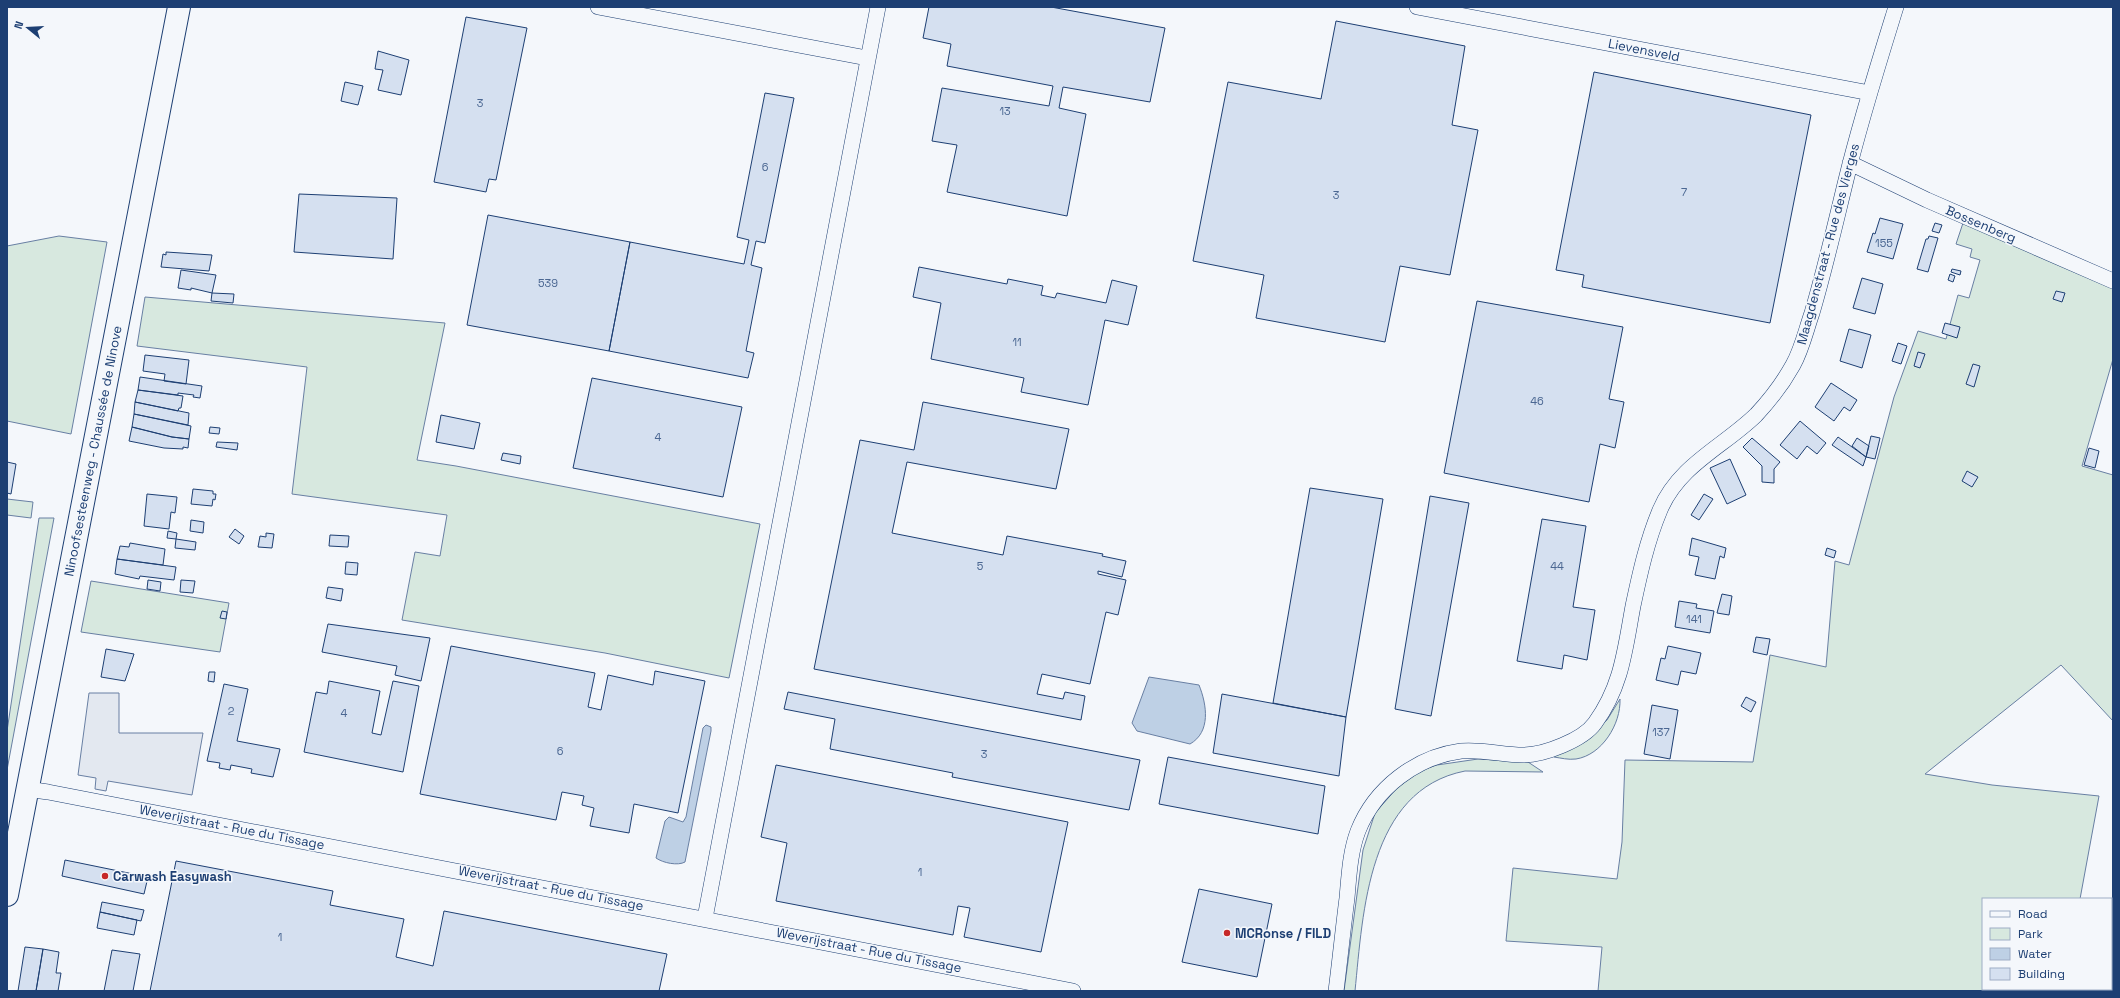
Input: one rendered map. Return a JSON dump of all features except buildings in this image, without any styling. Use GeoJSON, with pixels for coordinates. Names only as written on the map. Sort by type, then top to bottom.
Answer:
{"type":"FeatureCollection","features":[{"type":"Feature","properties":{"kind":"main road","name":"Ninoofsesteenweg - Chaussée de Ninove"},"geometry":{"type":"LineString","coordinates":[[7,894],[179,7]]}},
{"type":"Feature","properties":{"kind":"street"},"geometry":{"type":"LineString","coordinates":[[598,7],[867,58]]}},
{"type":"Feature","properties":{"kind":"street"},"geometry":{"type":"LineString","coordinates":[[705,918],[867,58],[878,7]]}},
{"type":"Feature","properties":{"kind":"street","name":"Lievensveld"},"geometry":{"type":"LineString","coordinates":[[1417,7],[1870,93]]}},
{"type":"Feature","properties":{"kind":"street","name":"Maagdenstraat - Rue des Vierges"},"geometry":{"type":"LineString","coordinates":[[1336,991],[1352,855],[1359,829],[1381,794],[1405,772],[1419,764],[1448,754],[1463,751],[1482,751],[1525,755],[1542,752],[1564,744],[1584,734],[1592,727],[1607,706],[1620,674],[1643,559],[1660,509],[1677,482],[1704,455],[1755,415],[1778,388],[1796,360],[1817,294],[1850,163],[1896,7]]}},
{"type":"Feature","properties":{"kind":"street","name":"Bossenberg"},"geometry":{"type":"LineString","coordinates":[[1850,163],[1927,200],[2113,281]]}},
{"type":"Feature","properties":{"kind":"street","name":"Weverijstraat - Rue du Tissage"},"geometry":{"type":"LineString","coordinates":[[27,789],[705,918],[1073,991]]}},
{"type":"Feature","properties":{"kind":"green space"},"geometry":{"type":"Polygon","coordinates":[[[1964,220],[2113,284],[2113,359],[2082,466],[2113,475],[2113,721],[2061,665],[1925,774],[1992,785],[2099,796],[2080,898],[1982,898],[1982,990],[2062,991],[1598,991],[1602,947],[1506,941],[1513,868],[1617,879],[1622,842],[1625,760],[1753,762],[1770,655],[1826,667],[1835,561],[1849,565],[1894,397],[1918,331],[1946,339],[1958,295],[1969,298],[1980,260],[1970,257],[1972,249],[1956,244],[1964,220]]]}},
{"type":"Feature","properties":{"kind":"green space"},"geometry":{"type":"Polygon","coordinates":[[[59,236],[107,242],[71,434],[7,421],[7,246],[59,236]]]}},
{"type":"Feature","properties":{"kind":"green space"},"geometry":{"type":"Polygon","coordinates":[[[145,297],[445,323],[417,460],[456,466],[760,524],[729,678],[605,653],[402,620],[415,552],[440,556],[447,515],[292,494],[307,367],[137,346],[145,297]]]}},
{"type":"Feature","properties":{"kind":"green space"},"geometry":{"type":"Polygon","coordinates":[[[7,499],[33,502],[31,518],[7,515],[7,499]]]}},
{"type":"Feature","properties":{"kind":"green space"},"geometry":{"type":"Polygon","coordinates":[[[39,518],[54,518],[7,770],[7,731],[39,518]]]}},
{"type":"Feature","properties":{"kind":"green space"},"geometry":{"type":"Polygon","coordinates":[[[91,581],[229,603],[220,652],[81,632],[91,581]]]}},
{"type":"Feature","properties":{"kind":"green space"},"geometry":{"type":"Polygon","coordinates":[[[1620,699],[1617,718],[1608,737],[1602,745],[1585,756],[1576,759],[1554,757],[1553,753],[1591,733],[1607,720],[1620,699]]]}},
{"type":"Feature","properties":{"kind":"green space"},"geometry":{"type":"Polygon","coordinates":[[[1478,759],[1528,762],[1543,772],[1465,771],[1433,783],[1408,802],[1390,828],[1377,858],[1368,892],[1362,926],[1355,991],[1344,991],[1363,850],[1375,813],[1397,788],[1419,771],[1437,765],[1478,759]]]}},
{"type":"Feature","properties":{"kind":"shaded area"},"geometry":{"type":"Polygon","coordinates":[[[89,693],[119,693],[119,733],[203,733],[192,795],[108,781],[106,791],[95,789],[96,778],[78,775],[89,693]]]}},
{"type":"Feature","properties":{"kind":"water"},"geometry":{"type":"Polygon","coordinates":[[[1149,677],[1199,685],[1205,709],[1204,725],[1197,739],[1190,744],[1137,731],[1132,723],[1149,677]]]}},
{"type":"Feature","properties":{"kind":"water"},"geometry":{"type":"Polygon","coordinates":[[[706,725],[711,727],[711,731],[685,862],[678,864],[666,863],[656,858],[665,821],[669,817],[683,822],[686,817],[703,728],[706,725]]]}},
{"type":"Feature","properties":{"kind":"place","name":"Carwash Easywash"},"geometry":{"type":"Point","coordinates":[105,876]}},
{"type":"Feature","properties":{"kind":"place","name":"MCRonse / FILD"},"geometry":{"type":"Point","coordinates":[1227,933]}}]}
